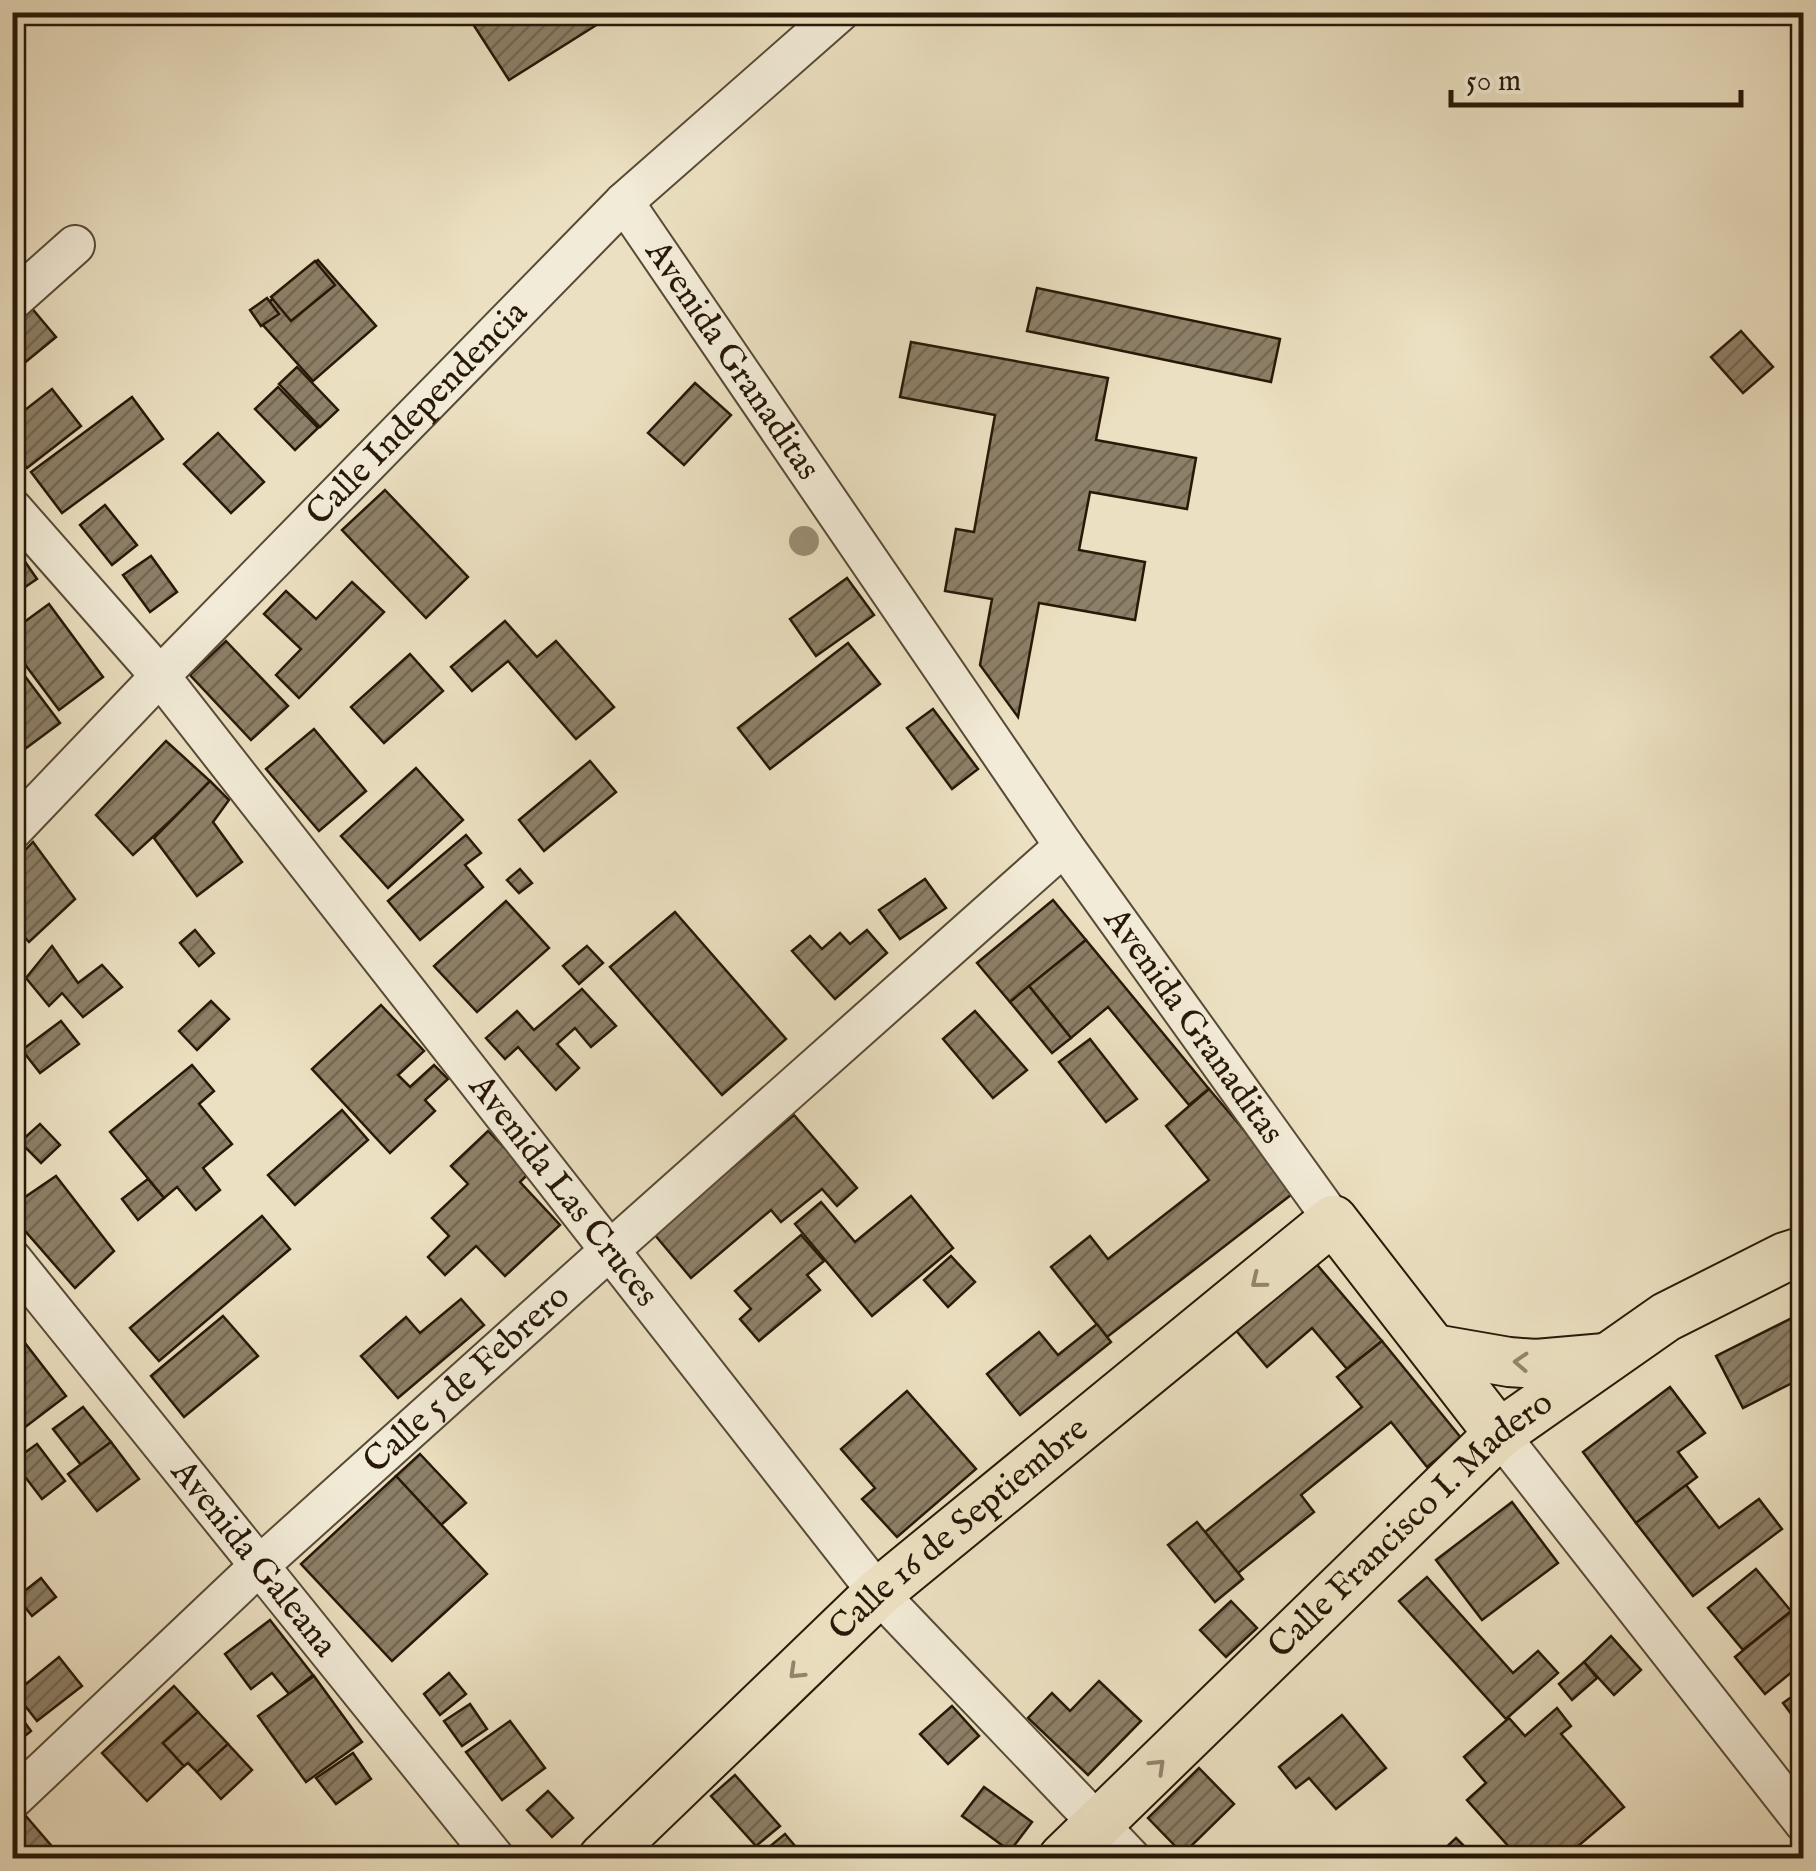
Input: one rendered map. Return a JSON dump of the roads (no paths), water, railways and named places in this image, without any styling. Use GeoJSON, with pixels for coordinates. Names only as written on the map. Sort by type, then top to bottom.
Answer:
{"type":"FeatureCollection","features":[{"type":"Feature","properties":{"kind":"main road","name":"Avenida Granaditas"},"geometry":{"type":"LineString","coordinates":[[1334,1220],[1499,1434]]}},
{"type":"Feature","properties":{"kind":"main road","name":"Calle 16 de Septiembre"},"geometry":{"type":"LineString","coordinates":[[603,1858],[878,1593],[1334,1220]]}},
{"type":"Feature","properties":{"kind":"main road","name":"Calle Francisco I. Madero"},"geometry":{"type":"LineString","coordinates":[[1062,1858],[1499,1434],[1666,1317],[1785,1257],[1804,1252]]}},
{"type":"Feature","properties":{"kind":"main road"},"geometry":{"type":"LineString","coordinates":[[1434,1349],[1536,1364],[1608,1358]]}},
{"type":"Feature","properties":{"kind":"street","name":"Calle Independencia"},"geometry":{"type":"LineString","coordinates":[[12,832],[624,202],[840,12]]}},
{"type":"Feature","properties":{"kind":"street","name":"Avenida Granaditas"},"geometry":{"type":"LineString","coordinates":[[624,202],[1064,846],[1334,1220]]}},
{"type":"Feature","properties":{"kind":"street"},"geometry":{"type":"LineString","coordinates":[[12,301],[75,245]]}},
{"type":"Feature","properties":{"kind":"street","name":"Avenida Las Cruces"},"geometry":{"type":"LineString","coordinates":[[12,508],[160,676],[878,1593],[1130,1858]]}},
{"type":"Feature","properties":{"kind":"street","name":"Calle 5 de Febrero"},"geometry":{"type":"LineString","coordinates":[[12,1800],[260,1566],[1064,846]]}},
{"type":"Feature","properties":{"kind":"street","name":"Avenida Galeana"},"geometry":{"type":"LineString","coordinates":[[12,1259],[495,1858]]}},
{"type":"Feature","properties":{"kind":"street","name":"Avenida Granaditas"},"geometry":{"type":"LineString","coordinates":[[1499,1434],[1804,1824]]}}]}
